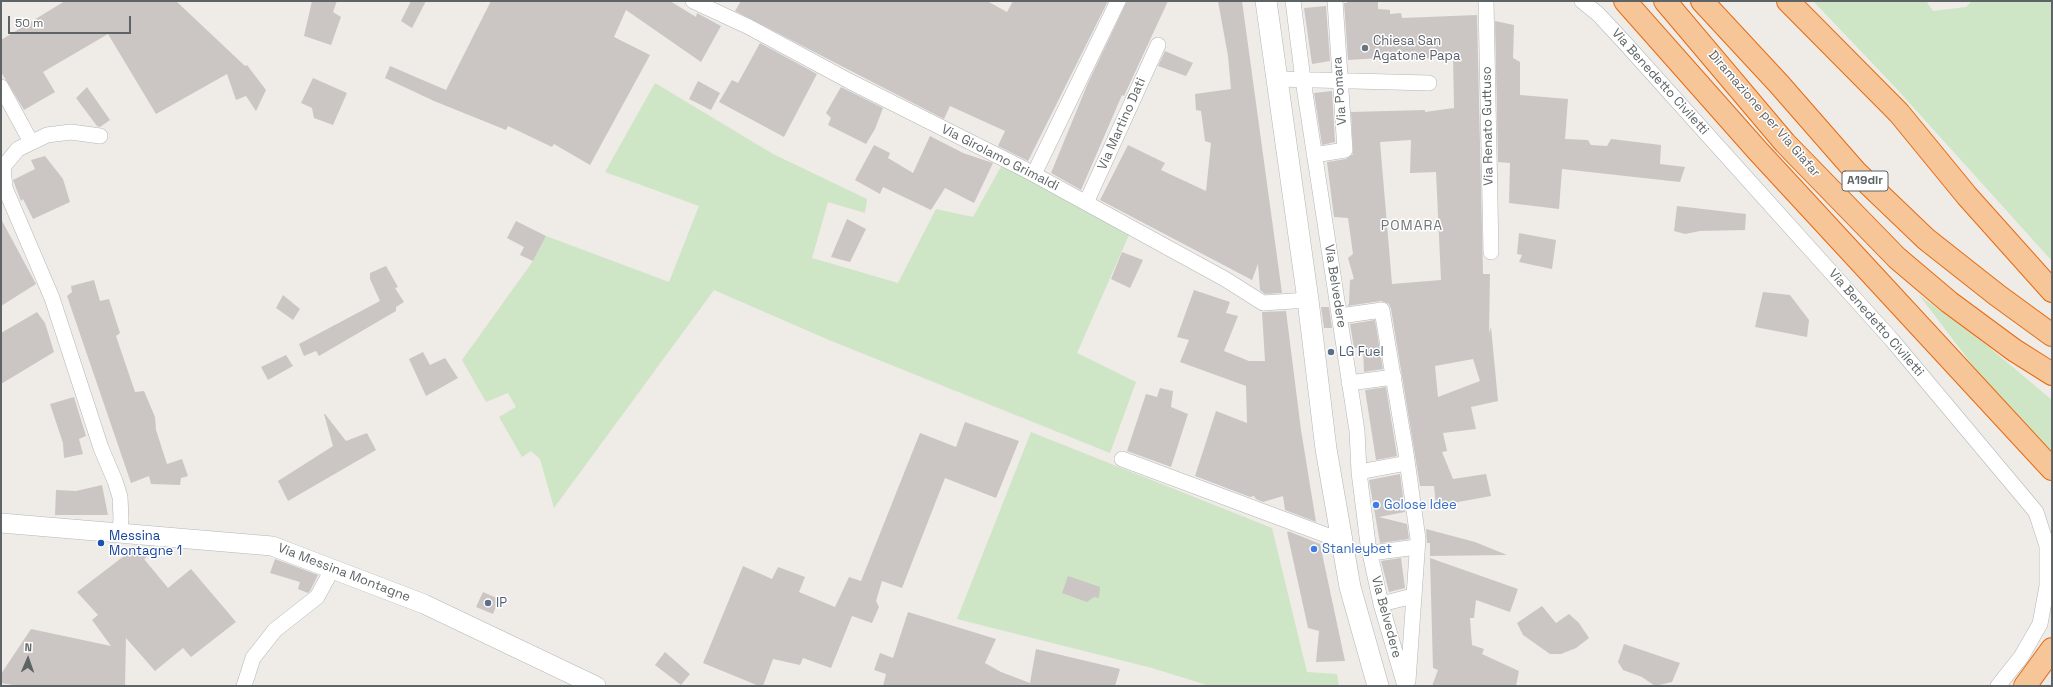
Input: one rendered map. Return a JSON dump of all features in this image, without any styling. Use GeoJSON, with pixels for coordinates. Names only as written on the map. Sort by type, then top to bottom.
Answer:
{"type":"FeatureCollection","features":[{"type":"Feature","properties":{"kind":"highway"},"geometry":{"type":"LineString","coordinates":[[1625,1],[1757,150],[2052,469]]}},
{"type":"Feature","properties":{"kind":"highway","name":"Diramazione per Via Giafar"},"geometry":{"type":"LineString","coordinates":[[1665,1],[1785,143],[1897,258],[1950,302],[2002,342],[2052,374]]}},
{"type":"Feature","properties":{"kind":"highway","name":"A19dir"},"geometry":{"type":"LineString","coordinates":[[1702,1],[1779,84],[1856,172],[1926,239],[1997,295],[2052,335]]}},
{"type":"Feature","properties":{"kind":"highway"},"geometry":{"type":"LineString","coordinates":[[1788,1],[1899,113],[1967,196],[2052,291]]}},
{"type":"Feature","properties":{"kind":"highway"},"geometry":{"type":"LineString","coordinates":[[2034,450],[2052,480]]}},
{"type":"Feature","properties":{"kind":"highway"},"geometry":{"type":"LineString","coordinates":[[2025,686],[2052,649]]}},
{"type":"Feature","properties":{"kind":"main road"},"geometry":{"type":"LineString","coordinates":[[1266,1],[1308,300],[1326,449],[1350,587],[1378,686]]}},
{"type":"Feature","properties":{"kind":"street","name":"Via Girolamo Grimaldi"},"geometry":{"type":"LineString","coordinates":[[693,1],[749,27],[851,82],[1034,174],[1225,279],[1263,303],[1308,300]]}},
{"type":"Feature","properties":{"kind":"street"},"geometry":{"type":"LineString","coordinates":[[1034,174],[1118,1]]}},
{"type":"Feature","properties":{"kind":"street","name":"Via Belvedere"},"geometry":{"type":"LineString","coordinates":[[1293,1],[1314,155],[1357,431],[1359,472],[1370,554],[1381,604],[1407,686]]}},
{"type":"Feature","properties":{"kind":"street","name":"Via Pomara"},"geometry":{"type":"LineString","coordinates":[[1314,155],[1345,150],[1339,81],[1335,1]]}},
{"type":"Feature","properties":{"kind":"street","name":"Via Renato Guttuso"},"geometry":{"type":"LineString","coordinates":[[1486,1],[1491,252]]}},
{"type":"Feature","properties":{"kind":"street","name":"Via Benedetto Civiletti"},"geometry":{"type":"LineString","coordinates":[[1582,1],[1598,14],[1625,43],[1892,340],[2036,512],[2047,546],[2047,586],[2040,624],[2021,658],[1998,686]]}},
{"type":"Feature","properties":{"kind":"street","name":"Via Martino Dati"},"geometry":{"type":"LineString","coordinates":[[1086,203],[1158,45]]}},
{"type":"Feature","properties":{"kind":"street"},"geometry":{"type":"LineString","coordinates":[[1278,79],[1428,83]]}},
{"type":"Feature","properties":{"kind":"street"},"geometry":{"type":"LineString","coordinates":[[1,87],[31,142]]}},
{"type":"Feature","properties":{"kind":"street"},"geometry":{"type":"LineString","coordinates":[[100,136],[71,132],[47,135],[18,149],[3,167],[4,188],[52,298],[101,448],[115,481],[120,497],[120,534]]}},
{"type":"Feature","properties":{"kind":"street"},"geometry":{"type":"LineString","coordinates":[[1340,316],[1382,310],[1394,377],[1418,539],[1407,686]]}},
{"type":"Feature","properties":{"kind":"street"},"geometry":{"type":"LineString","coordinates":[[1349,383],[1394,377]]}},
{"type":"Feature","properties":{"kind":"street"},"geometry":{"type":"LineString","coordinates":[[1122,459],[1342,541]]}},
{"type":"Feature","properties":{"kind":"street"},"geometry":{"type":"LineString","coordinates":[[1359,472],[1407,463]]}},
{"type":"Feature","properties":{"kind":"street","name":"Via Messina Montagne"},"geometry":{"type":"LineString","coordinates":[[1,523],[272,546],[424,604],[596,686]]}},
{"type":"Feature","properties":{"kind":"street"},"geometry":{"type":"LineString","coordinates":[[1370,554],[1417,548]]}},
{"type":"Feature","properties":{"kind":"street"},"geometry":{"type":"LineString","coordinates":[[244,686],[253,658],[275,630],[317,597],[333,568]]}},
{"type":"Feature","properties":{"kind":"street"},"geometry":{"type":"LineString","coordinates":[[1381,604],[1413,596]]}},
{"type":"Feature","properties":{"kind":"green space"},"geometry":{"type":"Polygon","coordinates":[[[1813,1],[1926,1],[1933,11],[1966,7],[1972,1],[2052,1],[2052,261],[1895,87],[1813,1]]]}},
{"type":"Feature","properties":{"kind":"green space"},"geometry":{"type":"Polygon","coordinates":[[[655,83],[773,154],[867,199],[865,213],[828,202],[812,258],[898,283],[936,209],[973,217],[1003,163],[1129,235],[1077,353],[1136,382],[1110,453],[829,340],[714,290],[554,508],[540,459],[531,451],[522,457],[499,417],[516,407],[508,393],[486,402],[462,360],[533,261],[546,236],[669,282],[699,206],[605,172],[655,83]]]}},
{"type":"Feature","properties":{"kind":"green space"},"geometry":{"type":"Polygon","coordinates":[[[1919,295],[1984,343],[2052,400],[2052,451],[1990,388],[1919,295]]]}},
{"type":"Feature","properties":{"kind":"green space"},"geometry":{"type":"Polygon","coordinates":[[[1031,432],[1272,528],[1307,672],[1337,674],[1339,686],[1210,686],[1152,668],[957,619],[1031,432]]]}},
{"type":"Feature","properties":{"kind":"building"},"geometry":{"type":"Polygon","coordinates":[[[65,1],[176,1],[245,66],[247,65],[266,90],[256,111],[246,96],[236,100],[227,74],[156,114],[108,34],[43,72],[55,92],[24,110],[1,72],[1,40],[65,1]]]}},
{"type":"Feature","properties":{"kind":"building"},"geometry":{"type":"Polygon","coordinates":[[[312,1],[337,1],[333,12],[341,17],[331,45],[304,36],[312,1]]]}},
{"type":"Feature","properties":{"kind":"building"},"geometry":{"type":"Polygon","coordinates":[[[411,1],[426,1],[412,28],[401,21],[411,1]]]}},
{"type":"Feature","properties":{"kind":"building"},"geometry":{"type":"Polygon","coordinates":[[[491,1],[670,1],[696,17],[697,13],[721,26],[701,62],[626,10],[614,37],[650,55],[590,165],[554,144],[552,147],[508,126],[506,130],[434,101],[385,78],[390,66],[446,90],[491,1]]]}},
{"type":"Feature","properties":{"kind":"building"},"geometry":{"type":"Polygon","coordinates":[[[741,1],[987,1],[1007,12],[1013,1],[1108,1],[1028,161],[998,146],[1005,131],[950,106],[944,119],[735,11],[741,1]]]}},
{"type":"Feature","properties":{"kind":"building"},"geometry":{"type":"Polygon","coordinates":[[[1127,1],[1168,1],[1124,96],[1122,95],[1081,190],[1051,173],[1088,83],[1127,1]]]}},
{"type":"Feature","properties":{"kind":"building"},"geometry":{"type":"Polygon","coordinates":[[[1218,1],[1242,1],[1282,293],[1265,294],[1260,290],[1258,264],[1252,280],[1100,200],[1128,145],[1165,163],[1161,170],[1206,191],[1211,143],[1205,141],[1201,111],[1196,110],[1195,94],[1231,89],[1228,56],[1218,1]]]}},
{"type":"Feature","properties":{"kind":"building"},"geometry":{"type":"Polygon","coordinates":[[[1347,1],[1378,1],[1378,9],[1390,10],[1390,14],[1401,13],[1402,18],[1477,15],[1483,274],[1490,274],[1489,333],[1491,327],[1498,401],[1471,407],[1476,429],[1443,433],[1447,451],[1442,452],[1453,479],[1486,474],[1491,496],[1436,506],[1434,486],[1420,486],[1391,309],[1389,304],[1381,301],[1347,306],[1349,304],[1350,280],[1354,279],[1348,258],[1353,254],[1348,218],[1334,217],[1327,162],[1346,159],[1353,154],[1351,112],[1425,110],[1425,112],[1454,108],[1453,56],[1408,60],[1381,60],[1381,58],[1348,60],[1344,3],[1347,3],[1347,1]],[[1411,140],[1380,142],[1392,284],[1441,280],[1436,172],[1410,173],[1411,140]],[[1473,359],[1435,366],[1438,397],[1480,381],[1473,359]]]}},
{"type":"Feature","properties":{"kind":"building"},"geometry":{"type":"Polygon","coordinates":[[[1326,6],[1330,61],[1312,64],[1304,8],[1326,6]]]}},
{"type":"Feature","properties":{"kind":"building"},"geometry":{"type":"Polygon","coordinates":[[[1495,21],[1514,25],[1513,58],[1520,62],[1520,95],[1568,99],[1565,139],[1588,140],[1591,145],[1607,146],[1611,139],[1661,145],[1660,164],[1685,167],[1680,182],[1562,169],[1559,209],[1509,203],[1510,163],[1498,162],[1495,21]]]}},
{"type":"Feature","properties":{"kind":"building"},"geometry":{"type":"Polygon","coordinates":[[[760,43],[817,74],[784,137],[719,102],[732,80],[738,83],[760,43]]]}},
{"type":"Feature","properties":{"kind":"building"},"geometry":{"type":"Polygon","coordinates":[[[1165,51],[1193,63],[1186,76],[1158,66],[1165,51]]]}},
{"type":"Feature","properties":{"kind":"building"},"geometry":{"type":"Polygon","coordinates":[[[313,78],[347,93],[333,125],[314,118],[312,108],[301,103],[313,78]]]}},
{"type":"Feature","properties":{"kind":"building"},"geometry":{"type":"Polygon","coordinates":[[[698,81],[720,93],[711,110],[689,99],[698,81]]]}},
{"type":"Feature","properties":{"kind":"building"},"geometry":{"type":"Polygon","coordinates":[[[87,87],[110,120],[100,127],[97,126],[76,98],[87,87]]]}},
{"type":"Feature","properties":{"kind":"building"},"geometry":{"type":"Polygon","coordinates":[[[841,87],[883,108],[875,129],[866,144],[828,125],[831,118],[826,113],[841,87]]]}},
{"type":"Feature","properties":{"kind":"building"},"geometry":{"type":"Polygon","coordinates":[[[1332,91],[1335,142],[1322,145],[1314,93],[1332,91]]]}},
{"type":"Feature","properties":{"kind":"building"},"geometry":{"type":"Polygon","coordinates":[[[930,136],[963,153],[993,163],[974,203],[945,188],[931,210],[883,187],[880,194],[855,180],[874,145],[890,153],[888,158],[913,173],[930,136]]]}},
{"type":"Feature","properties":{"kind":"building"},"geometry":{"type":"Polygon","coordinates":[[[45,156],[63,179],[70,202],[33,219],[23,199],[21,201],[13,180],[35,169],[31,160],[45,156]]]}},
{"type":"Feature","properties":{"kind":"building"},"geometry":{"type":"Polygon","coordinates":[[[1677,206],[1746,214],[1745,230],[1700,231],[1685,234],[1674,231],[1677,206]]]}},
{"type":"Feature","properties":{"kind":"building"},"geometry":{"type":"Polygon","coordinates":[[[1,219],[36,284],[1,306],[1,219]]]}},
{"type":"Feature","properties":{"kind":"building"},"geometry":{"type":"Polygon","coordinates":[[[847,219],[866,229],[850,262],[831,257],[847,219]]]}},
{"type":"Feature","properties":{"kind":"building"},"geometry":{"type":"Polygon","coordinates":[[[516,221],[546,236],[533,261],[520,255],[524,247],[507,238],[516,221]]]}},
{"type":"Feature","properties":{"kind":"building"},"geometry":{"type":"Polygon","coordinates":[[[1519,233],[1556,240],[1552,269],[1519,262],[1522,255],[1517,254],[1519,233]]]}},
{"type":"Feature","properties":{"kind":"building"},"geometry":{"type":"Polygon","coordinates":[[[1122,252],[1143,260],[1130,288],[1111,279],[1122,252]]]}},
{"type":"Feature","properties":{"kind":"building"},"geometry":{"type":"Polygon","coordinates":[[[386,266],[398,287],[395,288],[404,302],[396,307],[396,311],[319,356],[316,351],[304,356],[299,344],[380,301],[370,279],[370,273],[386,266]]]}},
{"type":"Feature","properties":{"kind":"building"},"geometry":{"type":"Polygon","coordinates":[[[94,280],[100,301],[109,299],[120,333],[116,336],[135,392],[144,391],[155,417],[156,430],[167,464],[182,459],[188,476],[181,478],[180,485],[151,484],[149,476],[131,483],[67,296],[72,292],[71,286],[94,280]]]}},
{"type":"Feature","properties":{"kind":"building"},"geometry":{"type":"Polygon","coordinates":[[[1194,290],[1230,302],[1226,313],[1238,316],[1224,351],[1249,361],[1265,361],[1262,312],[1286,311],[1301,430],[1316,522],[1285,510],[1283,496],[1263,502],[1256,499],[1254,496],[1250,497],[1195,476],[1216,411],[1247,423],[1246,386],[1180,362],[1189,340],[1177,337],[1194,290]]]}},
{"type":"Feature","properties":{"kind":"building"},"geometry":{"type":"Polygon","coordinates":[[[1763,292],[1790,295],[1809,320],[1807,337],[1755,327],[1763,292]]]}},
{"type":"Feature","properties":{"kind":"building"},"geometry":{"type":"Polygon","coordinates":[[[283,295],[300,309],[293,320],[276,308],[283,295]]]}},
{"type":"Feature","properties":{"kind":"building"},"geometry":{"type":"Polygon","coordinates":[[[1321,307],[1329,307],[1332,328],[1324,328],[1321,307]]]}},
{"type":"Feature","properties":{"kind":"building"},"geometry":{"type":"Polygon","coordinates":[[[37,312],[45,323],[54,352],[1,384],[1,333],[37,312]]]}},
{"type":"Feature","properties":{"kind":"building"},"geometry":{"type":"Polygon","coordinates":[[[1375,320],[1383,369],[1364,372],[1363,348],[1354,348],[1350,324],[1375,320]]]}},
{"type":"Feature","properties":{"kind":"building"},"geometry":{"type":"Polygon","coordinates":[[[423,352],[430,365],[445,358],[458,378],[426,396],[409,359],[423,352]]]}},
{"type":"Feature","properties":{"kind":"building"},"geometry":{"type":"Polygon","coordinates":[[[286,355],[293,366],[268,380],[261,367],[286,355]]]}},
{"type":"Feature","properties":{"kind":"building"},"geometry":{"type":"Polygon","coordinates":[[[1386,387],[1397,456],[1376,460],[1365,390],[1386,387]]]}},
{"type":"Feature","properties":{"kind":"building"},"geometry":{"type":"Polygon","coordinates":[[[1160,388],[1173,391],[1171,407],[1188,414],[1171,467],[1127,451],[1146,394],[1157,397],[1160,388]]]}},
{"type":"Feature","properties":{"kind":"building"},"geometry":{"type":"Polygon","coordinates":[[[74,397],[86,436],[79,439],[83,454],[64,458],[63,443],[50,404],[74,397]]]}},
{"type":"Feature","properties":{"kind":"building"},"geometry":{"type":"Polygon","coordinates":[[[324,414],[346,441],[367,433],[376,450],[288,501],[278,481],[333,446],[324,414]]]}},
{"type":"Feature","properties":{"kind":"building"},"geometry":{"type":"Polygon","coordinates":[[[965,422],[1019,441],[996,498],[945,478],[902,588],[882,581],[876,601],[879,607],[872,623],[852,616],[831,668],[803,658],[800,665],[773,659],[763,686],[759,686],[703,663],[743,566],[772,579],[778,567],[805,577],[799,592],[835,607],[849,577],[861,581],[920,433],[956,447],[965,422]]]}},
{"type":"Feature","properties":{"kind":"building"},"geometry":{"type":"Polygon","coordinates":[[[1400,474],[1405,512],[1379,517],[1407,524],[1409,539],[1380,543],[1369,480],[1400,474]]]}},
{"type":"Feature","properties":{"kind":"building"},"geometry":{"type":"Polygon","coordinates":[[[102,485],[108,515],[55,515],[56,490],[76,491],[102,485]]]}},
{"type":"Feature","properties":{"kind":"building"},"geometry":{"type":"Polygon","coordinates":[[[1426,529],[1475,542],[1507,555],[1430,556],[1430,543],[1427,543],[1426,529]]]}},
{"type":"Feature","properties":{"kind":"building"},"geometry":{"type":"Polygon","coordinates":[[[1288,531],[1320,544],[1345,661],[1316,662],[1319,631],[1308,628],[1288,531]]]}},
{"type":"Feature","properties":{"kind":"building"},"geometry":{"type":"Polygon","coordinates":[[[139,546],[148,556],[144,559],[168,588],[191,569],[236,622],[191,657],[183,648],[155,671],[126,638],[125,686],[19,686],[1,683],[1,674],[31,629],[111,646],[92,620],[98,615],[77,592],[139,546]]]}},
{"type":"Feature","properties":{"kind":"building"},"geometry":{"type":"Polygon","coordinates":[[[1401,558],[1405,588],[1389,592],[1381,561],[1401,558]]]}},
{"type":"Feature","properties":{"kind":"building"},"geometry":{"type":"Polygon","coordinates":[[[1430,558],[1518,589],[1510,612],[1476,600],[1474,618],[1470,618],[1472,645],[1484,649],[1482,654],[1519,671],[1516,686],[1432,686],[1438,670],[1433,668],[1430,558]]]}},
{"type":"Feature","properties":{"kind":"building"},"geometry":{"type":"Polygon","coordinates":[[[275,559],[318,575],[310,591],[308,593],[298,589],[300,582],[270,573],[275,559]]]}},
{"type":"Feature","properties":{"kind":"building"},"geometry":{"type":"Polygon","coordinates":[[[1068,576],[1100,587],[1099,598],[1094,597],[1087,602],[1062,593],[1068,576]]]}},
{"type":"Feature","properties":{"kind":"building"},"geometry":{"type":"Polygon","coordinates":[[[483,592],[499,599],[493,614],[476,607],[483,592]]]}},
{"type":"Feature","properties":{"kind":"building"},"geometry":{"type":"Polygon","coordinates":[[[1542,606],[1556,623],[1569,614],[1579,623],[1589,638],[1576,648],[1561,654],[1550,654],[1523,635],[1517,623],[1542,606]]]}},
{"type":"Feature","properties":{"kind":"building"},"geometry":{"type":"Polygon","coordinates":[[[908,612],[996,639],[985,663],[1001,672],[1030,683],[1036,649],[1120,669],[1115,686],[883,686],[886,674],[874,670],[880,653],[893,658],[908,612]]]}},
{"type":"Feature","properties":{"kind":"building"},"geometry":{"type":"Polygon","coordinates":[[[1624,644],[1680,663],[1672,682],[1655,686],[1642,677],[1623,670],[1618,662],[1624,644]]]}},
{"type":"Feature","properties":{"kind":"building"},"geometry":{"type":"Polygon","coordinates":[[[665,652],[690,674],[681,685],[655,665],[665,652]]]}},
{"type":"Feature","properties":{"kind":"place","name":"Chiesa San Agatone Papa"},"geometry":{"type":"Point","coordinates":[1365,48]}},
{"type":"Feature","properties":{"kind":"place","name":"LG Fuel"},"geometry":{"type":"Point","coordinates":[1331,352]}},
{"type":"Feature","properties":{"kind":"place","name":"Golose Idee"},"geometry":{"type":"Point","coordinates":[1376,505]}},
{"type":"Feature","properties":{"kind":"place","name":"Messina Montagne 1"},"geometry":{"type":"Point","coordinates":[101,543]}},
{"type":"Feature","properties":{"kind":"place","name":"Stanleybet"},"geometry":{"type":"Point","coordinates":[1314,549]}},
{"type":"Feature","properties":{"kind":"place","name":"IP"},"geometry":{"type":"Point","coordinates":[488,603]}},
{"type":"Feature","properties":{"kind":"district","name":"POMARA"},"geometry":{"type":"Point","coordinates":[1412,226]}}]}
